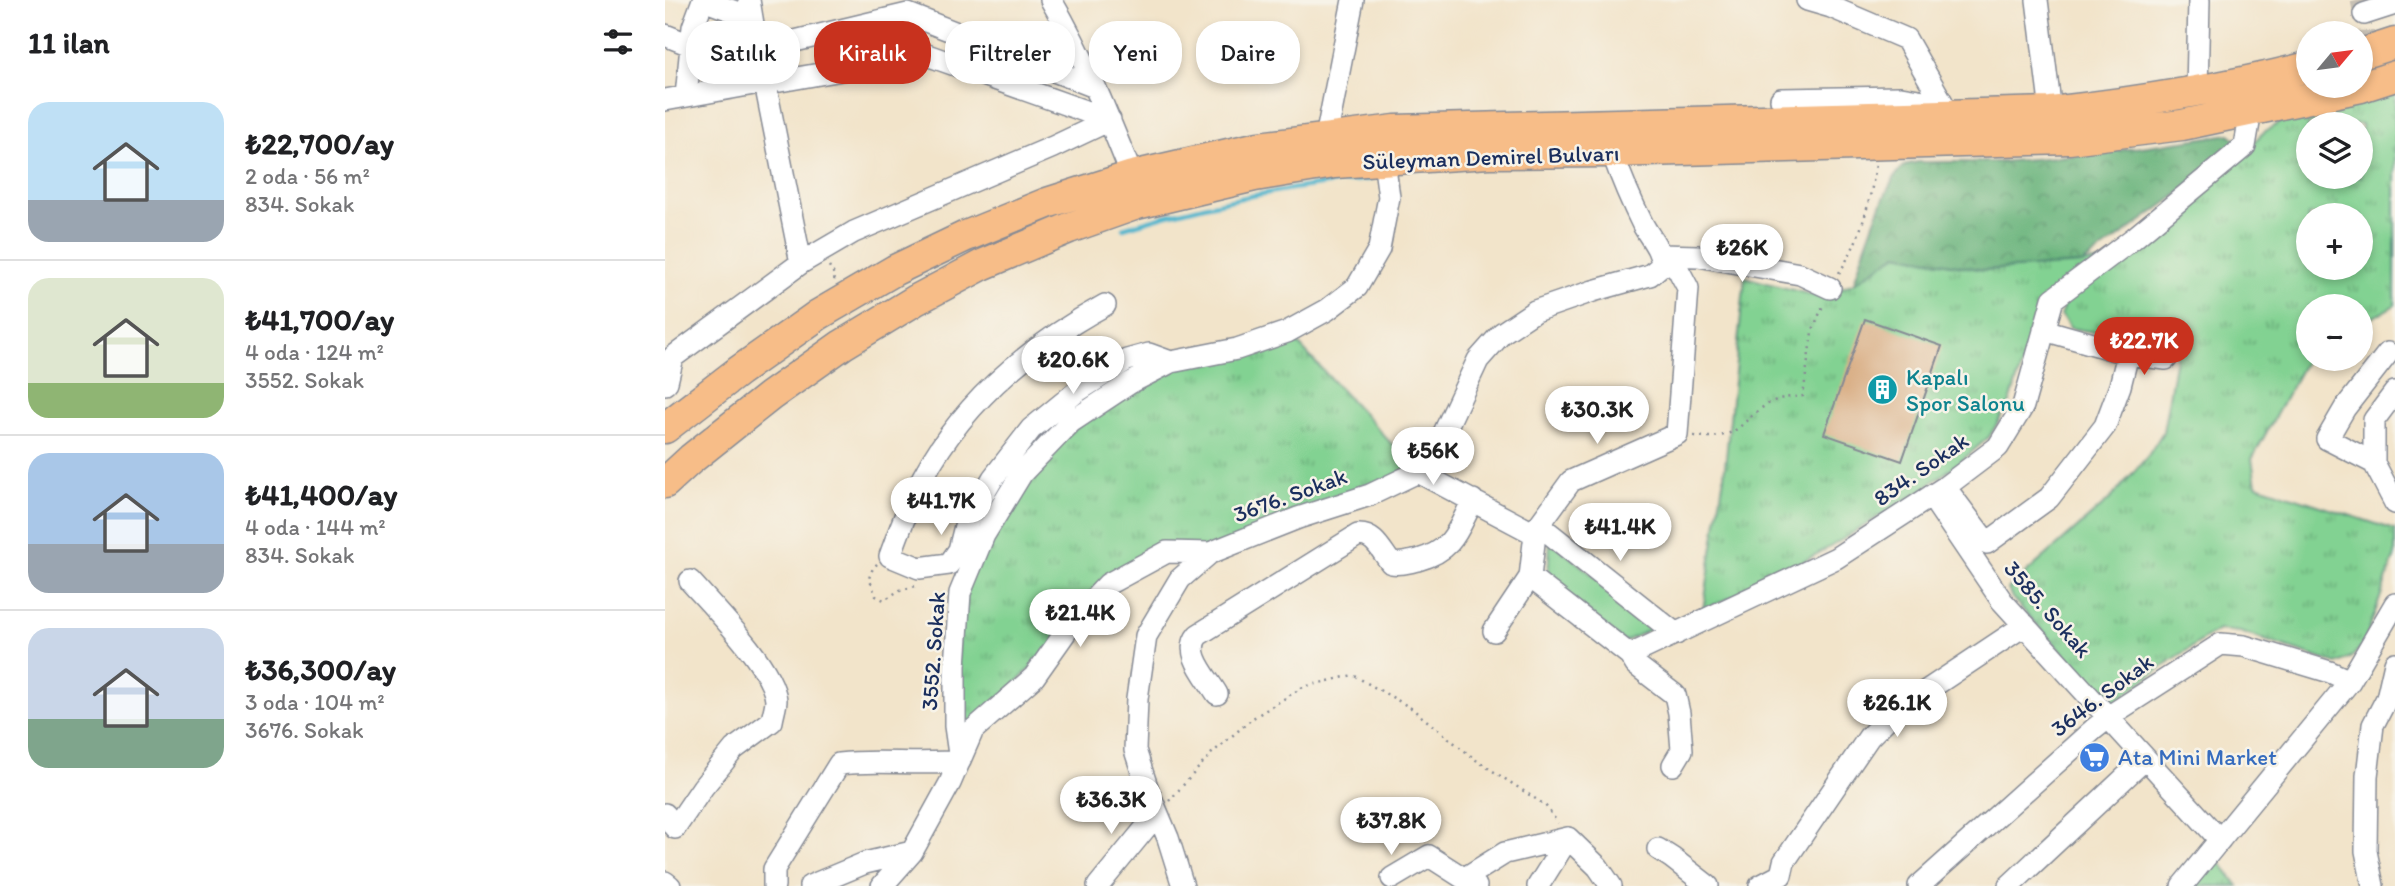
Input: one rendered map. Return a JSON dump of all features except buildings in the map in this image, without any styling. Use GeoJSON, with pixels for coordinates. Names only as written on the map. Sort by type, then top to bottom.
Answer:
{"type":"FeatureCollection","features":[{"type":"Feature","properties":{"kind":"highway"},"geometry":{"type":"LineString","coordinates":[[2373,50],[2395,43]]}},
{"type":"Feature","properties":{"kind":"highway","name":"Süleyman Demirel Bulvarı"},"geometry":{"type":"LineString","coordinates":[[665,428],[818,315],[895,270],[966,236],[1047,203],[1132,176],[1258,146],[1395,130],[1946,110],[2051,112],[2197,92],[2296,70]]}},
{"type":"Feature","properties":{"kind":"highway","name":"Süleyman Demirel Bulvarı"},"geometry":{"type":"LineString","coordinates":[[665,482],[760,404],[842,345],[916,300],[982,265],[1069,228],[1137,204],[1255,176],[1334,163],[1489,153],[1612,152],[2069,138],[2182,125],[2361,87],[2395,76]]}},
{"type":"Feature","properties":{"kind":"street"},"geometry":{"type":"LineString","coordinates":[[695,21],[703,0],[750,9],[754,30],[778,45],[907,7],[1095,87]]}},
{"type":"Feature","properties":{"kind":"street"},"geometry":{"type":"LineString","coordinates":[[1051,0],[1072,35],[1132,176]]}},
{"type":"Feature","properties":{"kind":"street"},"geometry":{"type":"LineString","coordinates":[[1326,138],[1353,0]]}},
{"type":"Feature","properties":{"kind":"street"},"geometry":{"type":"LineString","coordinates":[[1807,0],[1831,3],[1906,39],[1946,110]]}},
{"type":"Feature","properties":{"kind":"street"},"geometry":{"type":"LineString","coordinates":[[2037,0],[2051,112]]}},
{"type":"Feature","properties":{"kind":"street"},"geometry":{"type":"LineString","coordinates":[[2197,92],[2199,0]]}},
{"type":"Feature","properties":{"kind":"street"},"geometry":{"type":"LineString","coordinates":[[2365,6],[2395,4]]}},
{"type":"Feature","properties":{"kind":"street"},"geometry":{"type":"LineString","coordinates":[[665,35],[686,44]]}},
{"type":"Feature","properties":{"kind":"street"},"geometry":{"type":"LineString","coordinates":[[800,74],[927,55],[1109,120]]}},
{"type":"Feature","properties":{"kind":"street"},"geometry":{"type":"LineString","coordinates":[[686,62],[675,98],[744,84]]}},
{"type":"Feature","properties":{"kind":"street"},"geometry":{"type":"LineString","coordinates":[[770,84],[807,260]]}},
{"type":"Feature","properties":{"kind":"street"},"geometry":{"type":"LineString","coordinates":[[1781,99],[1901,97],[1946,110]]}},
{"type":"Feature","properties":{"kind":"street","name":"834. Sokak"},"geometry":{"type":"LineString","coordinates":[[1630,655],[1836,558],[1938,492],[1999,447],[2023,406],[2053,299],[2134,238],[2245,146],[2251,111]]}},
{"type":"Feature","properties":{"kind":"street"},"geometry":{"type":"LineString","coordinates":[[665,384],[673,357],[807,260],[854,232],[1109,120]]}},
{"type":"Feature","properties":{"kind":"street"},"geometry":{"type":"LineString","coordinates":[[1494,631],[1529,577],[1537,529],[1571,481],[1677,434],[1688,288],[1679,271],[1661,255],[1644,227],[1612,152]]}},
{"type":"Feature","properties":{"kind":"street","name":"3552. Sokak"},"geometry":{"type":"LineString","coordinates":[[960,761],[955,726],[955,666],[960,593],[984,535],[1022,474],[1071,422],[1130,383],[1171,362],[1237,349],[1287,332],[1327,310],[1357,287],[1379,249],[1389,197],[1384,160]]}},
{"type":"Feature","properties":{"kind":"street"},"geometry":{"type":"LineString","coordinates":[[1661,255],[1698,256],[1800,274],[1830,288]]}},
{"type":"Feature","properties":{"kind":"street","name":"3676. Sokak"},"geometry":{"type":"LineString","coordinates":[[1183,886],[1135,750],[1137,699],[1146,636],[1180,579],[1186,562],[1298,518],[1370,495],[1419,472],[1435,452],[1478,360],[1502,333],[1535,311],[1650,275],[1663,265],[1661,255]]}},
{"type":"Feature","properties":{"kind":"street"},"geometry":{"type":"LineString","coordinates":[[1105,305],[1067,326],[1036,348],[1005,372],[979,400],[947,440],[916,489],[890,556],[919,568],[949,564],[959,550],[965,526],[993,478],[1031,429],[1075,393],[1127,360],[1149,354],[1171,362]]}},
{"type":"Feature","properties":{"kind":"street"},"geometry":{"type":"LineString","coordinates":[[2043,330],[2127,354],[2165,359]]}},
{"type":"Feature","properties":{"kind":"street"},"geometry":{"type":"LineString","coordinates":[[2375,463],[2327,439],[2345,408],[2388,353]]}},
{"type":"Feature","properties":{"kind":"street"},"geometry":{"type":"LineString","coordinates":[[1938,492],[1987,543],[2049,498],[2105,426],[2120,386],[2127,354]]}},
{"type":"Feature","properties":{"kind":"street"},"geometry":{"type":"LineString","coordinates":[[2395,392],[2374,420],[2375,463],[2395,503]]}},
{"type":"Feature","properties":{"kind":"street"},"geometry":{"type":"LineString","coordinates":[[1419,472],[1472,500],[1537,529],[1676,634]]}},
{"type":"Feature","properties":{"kind":"street","name":"3585. Sokak"},"geometry":{"type":"LineString","coordinates":[[1938,492],[2001,601],[2220,840]]}},
{"type":"Feature","properties":{"kind":"street"},"geometry":{"type":"LineString","coordinates":[[1217,694],[1192,650],[1198,635],[1358,535],[1368,535],[1374,539],[1391,563],[1400,565],[1434,555],[1450,542],[1472,500]]}},
{"type":"Feature","properties":{"kind":"street"},"geometry":{"type":"LineString","coordinates":[[882,886],[912,852],[950,783],[973,730],[1034,677],[1075,619],[1108,584],[1167,552],[1186,562]]}},
{"type":"Feature","properties":{"kind":"street"},"geometry":{"type":"LineString","coordinates":[[1529,577],[1630,655],[1636,665],[1675,695],[1682,750],[1673,765]]}},
{"type":"Feature","properties":{"kind":"street"},"geometry":{"type":"LineString","coordinates":[[665,814],[675,828],[703,787],[734,750],[772,721],[776,701],[771,681],[755,658],[691,581]]}},
{"type":"Feature","properties":{"kind":"street"},"geometry":{"type":"LineString","coordinates":[[2182,886],[2350,681],[2395,604]]}},
{"type":"Feature","properties":{"kind":"street"},"geometry":{"type":"LineString","coordinates":[[1760,886],[1788,881],[1783,862],[1869,737],[1893,713],[2025,625]]}},
{"type":"Feature","properties":{"kind":"street","name":"3646. Sokak"},"geometry":{"type":"LineString","coordinates":[[1919,886],[2108,718],[2221,644],[2244,646],[2330,672],[2350,681]]}},
{"type":"Feature","properties":{"kind":"street"},"geometry":{"type":"LineString","coordinates":[[2373,886],[2366,851],[2367,776],[2373,725],[2387,711],[2387,698],[2395,663]]}},
{"type":"Feature","properties":{"kind":"street"},"geometry":{"type":"LineString","coordinates":[[2009,886],[2145,759]]}},
{"type":"Feature","properties":{"kind":"street"},"geometry":{"type":"LineString","coordinates":[[774,886],[773,869],[839,764],[863,761],[930,765],[960,761]]}},
{"type":"Feature","properties":{"kind":"street"},"geometry":{"type":"LineString","coordinates":[[1098,886],[1157,814]]}},
{"type":"Feature","properties":{"kind":"street"},"geometry":{"type":"LineString","coordinates":[[1395,883],[1429,856],[1470,882],[1505,853],[1568,838]]}},
{"type":"Feature","properties":{"kind":"street"},"geometry":{"type":"LineString","coordinates":[[1538,886],[1568,838]]}},
{"type":"Feature","properties":{"kind":"street"},"geometry":{"type":"LineString","coordinates":[[1568,838],[1598,867],[1611,886]]}},
{"type":"Feature","properties":{"kind":"street"},"geometry":{"type":"LineString","coordinates":[[1658,849],[1708,886]]}},
{"type":"Feature","properties":{"kind":"street"},"geometry":{"type":"LineString","coordinates":[[810,886],[865,863],[912,852]]}},
{"type":"Feature","properties":{"kind":"street"},"geometry":{"type":"LineString","coordinates":[[665,882],[670,886]]}},
{"type":"Feature","properties":{"kind":"path"},"geometry":{"type":"LineString","coordinates":[[1677,434],[1709,438],[1735,433],[1755,414],[1778,399],[1803,396],[1812,332],[1830,288],[1848,260],[1860,234],[1871,197],[1877,155]]}},
{"type":"Feature","properties":{"kind":"path"},"geometry":{"type":"LineString","coordinates":[[1157,814],[1210,754],[1253,719],[1303,687],[1353,675],[1411,708],[1476,760],[1545,806],[1568,838]]}},
{"type":"Feature","properties":{"kind":"green space"},"geometry":{"type":"Polygon","coordinates":[[[2395,91],[2395,305],[2373,317],[2373,294],[2296,294],[2296,371],[2300,371],[2252,459],[2256,485],[2395,530],[2395,555],[2364,644],[2352,657],[2337,664],[2240,632],[2218,630],[2111,705],[2012,598],[2008,589],[2111,498],[2148,456],[2163,432],[2178,346],[2070,328],[2061,315],[2064,302],[2205,188],[2264,132],[2296,116],[2296,189],[2373,189],[2373,112],[2313,112],[2395,91]]]}},
{"type":"Feature","properties":{"kind":"green space"},"geometry":{"type":"Polygon","coordinates":[[[2230,134],[2245,146],[2082,264],[1984,270],[1897,254],[1854,283],[1881,204],[1896,175],[1907,165],[1919,162],[1999,162],[2100,153],[2230,134]]]}},
{"type":"Feature","properties":{"kind":"green space"},"geometry":{"type":"Polygon","coordinates":[[[1897,254],[1984,270],[2101,262],[2037,317],[2010,402],[1989,437],[1922,490],[1830,547],[1763,583],[1703,610],[1724,476],[1745,277],[1819,297],[1854,283],[1897,254]]]}},
{"type":"Feature","properties":{"kind":"green space"},"geometry":{"type":"Polygon","coordinates":[[[1287,332],[1418,472],[1210,553],[1167,552],[1108,584],[973,730],[955,726],[960,593],[1022,473],[1130,383],[1287,332]]]}},
{"type":"Feature","properties":{"kind":"green space"},"geometry":{"type":"Polygon","coordinates":[[[1550,541],[1657,626],[1624,642],[1548,578],[1550,541]]]}},
{"type":"Feature","properties":{"kind":"green space"},"geometry":{"type":"Polygon","coordinates":[[[2217,858],[2238,886],[2192,886],[2217,858]]]}},
{"type":"Feature","properties":{"kind":"waterway"},"geometry":{"type":"LineString","coordinates":[[1123,228],[1245,197],[1370,179]]}},
{"type":"Feature","properties":{"kind":"tunnel"},"geometry":{"type":"LineString","coordinates":[[2361,0],[2364,21]]}},
{"type":"Feature","properties":{"kind":"place","name":"Kapalı Spor Salonu"},"geometry":{"type":"Point","coordinates":[1883,390]}},
{"type":"Feature","properties":{"kind":"place","name":"Ata Mini Market"},"geometry":{"type":"Point","coordinates":[2095,757]}}]}
